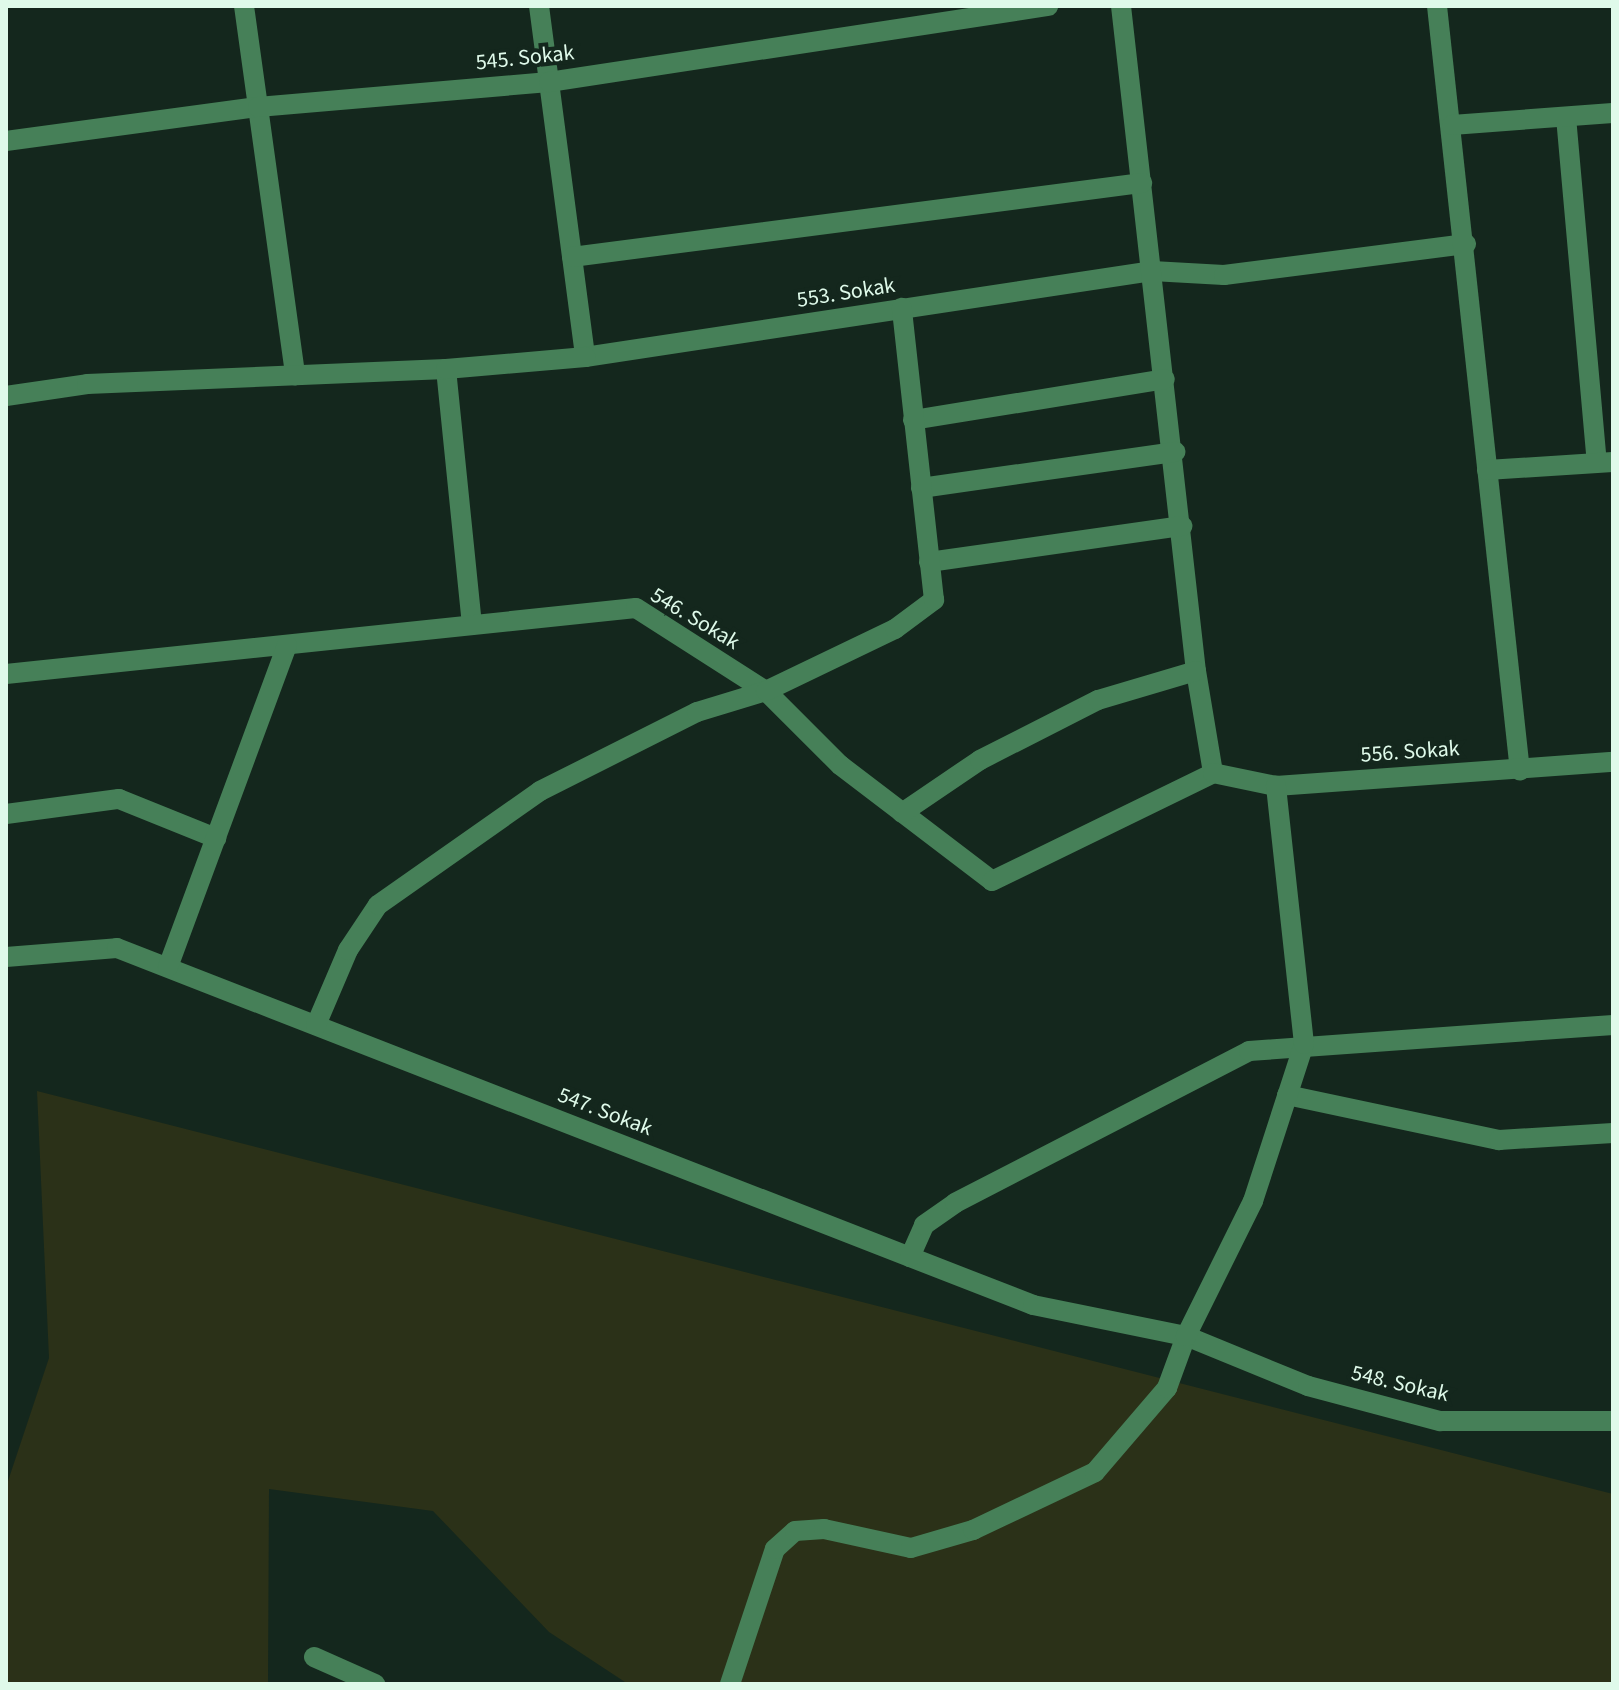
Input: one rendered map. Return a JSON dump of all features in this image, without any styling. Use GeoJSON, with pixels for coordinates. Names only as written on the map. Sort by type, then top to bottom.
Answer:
{"type":"FeatureCollection","features":[{"type":"Feature","properties":{"kind":"street"},"geometry":{"type":"LineString","coordinates":[[244,6],[295,375]]}},
{"type":"Feature","properties":{"kind":"street"},"geometry":{"type":"LineString","coordinates":[[539,6],[585,357]]}},
{"type":"Feature","properties":{"kind":"street","name":"545. Sokak"},"geometry":{"type":"LineString","coordinates":[[6,141],[258,107],[549,82],[1048,6]]}},
{"type":"Feature","properties":{"kind":"street"},"geometry":{"type":"LineString","coordinates":[[1121,6],[1175,452],[1196,671],[1213,773]]}},
{"type":"Feature","properties":{"kind":"street"},"geometry":{"type":"LineString","coordinates":[[1437,6],[1466,244],[1520,771]]}},
{"type":"Feature","properties":{"kind":"street"},"geometry":{"type":"LineString","coordinates":[[1452,125],[1613,113]]}},
{"type":"Feature","properties":{"kind":"street"},"geometry":{"type":"LineString","coordinates":[[1487,470],[1605,463],[1566,117]]}},
{"type":"Feature","properties":{"kind":"street"},"geometry":{"type":"LineString","coordinates":[[572,257],[1142,183]]}},
{"type":"Feature","properties":{"kind":"street","name":"553. Sokak"},"geometry":{"type":"LineString","coordinates":[[6,396],[87,384],[446,369],[585,357],[1152,271],[1224,275],[1466,244]]}},
{"type":"Feature","properties":{"kind":"street"},"geometry":{"type":"LineString","coordinates":[[316,1025],[348,950],[378,905],[540,791],[697,712],[766,691],[895,629],[934,600],[902,308]]}},
{"type":"Feature","properties":{"kind":"street"},"geometry":{"type":"LineString","coordinates":[[446,369],[472,625]]}},
{"type":"Feature","properties":{"kind":"street"},"geometry":{"type":"LineString","coordinates":[[913,420],[1165,379]]}},
{"type":"Feature","properties":{"kind":"street"},"geometry":{"type":"LineString","coordinates":[[921,488],[1175,452]]}},
{"type":"Feature","properties":{"kind":"street"},"geometry":{"type":"LineString","coordinates":[[929,562],[1182,526]]}},
{"type":"Feature","properties":{"kind":"street","name":"546. Sokak"},"geometry":{"type":"LineString","coordinates":[[6,674],[636,608],[766,691],[840,765],[992,881],[1213,773]]}},
{"type":"Feature","properties":{"kind":"street"},"geometry":{"type":"LineString","coordinates":[[168,967],[287,645]]}},
{"type":"Feature","properties":{"kind":"street"},"geometry":{"type":"LineString","coordinates":[[902,813],[980,760],[1098,700],[1196,671]]}},
{"type":"Feature","properties":{"kind":"street","name":"556. Sokak"},"geometry":{"type":"LineString","coordinates":[[1213,773],[1276,786],[1613,762]]}},
{"type":"Feature","properties":{"kind":"street"},"geometry":{"type":"LineString","coordinates":[[730,1684],[775,1549],[795,1531],[824,1529],[911,1548],[973,1530],[1095,1472],[1167,1388],[1186,1336],[1253,1201],[1304,1044],[1276,786]]}},
{"type":"Feature","properties":{"kind":"street"},"geometry":{"type":"LineString","coordinates":[[6,814],[119,799],[216,838]]}},
{"type":"Feature","properties":{"kind":"street","name":"547. Sokak"},"geometry":{"type":"LineString","coordinates":[[6,957],[117,948],[1033,1305],[1186,1336]]}},
{"type":"Feature","properties":{"kind":"street"},"geometry":{"type":"LineString","coordinates":[[910,1257],[924,1225],[955,1203],[1249,1051],[1304,1044],[1613,1025]]}},
{"type":"Feature","properties":{"kind":"street"},"geometry":{"type":"LineString","coordinates":[[1287,1095],[1499,1140],[1613,1133]]}},
{"type":"Feature","properties":{"kind":"street","name":"548. Sokak"},"geometry":{"type":"LineString","coordinates":[[1186,1336],[1308,1386],[1440,1421],[1613,1421]]}},
{"type":"Feature","properties":{"kind":"street"},"geometry":{"type":"LineString","coordinates":[[314,1657],[375,1684]]}},
{"type":"Feature","properties":{"kind":"green space"},"geometry":{"type":"Polygon","coordinates":[[[37,1091],[1613,1494],[1613,1684],[628,1684],[549,1632],[433,1511],[269,1489],[268,1684],[6,1684],[6,1487],[49,1358],[37,1091]]]}}]}
